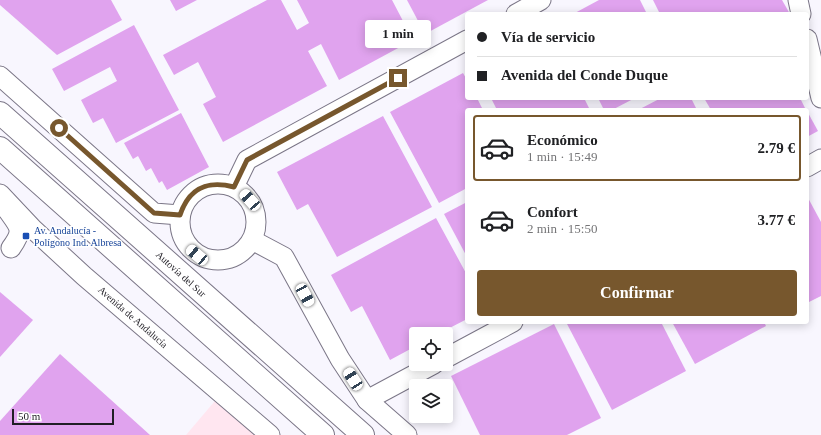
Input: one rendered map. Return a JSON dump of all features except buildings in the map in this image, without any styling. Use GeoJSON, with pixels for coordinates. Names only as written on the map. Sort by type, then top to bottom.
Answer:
{"type":"FeatureCollection","features":[{"type":"Feature","properties":{"kind":"highway","name":"Autovía del Sur"},"geometry":{"type":"LineString","coordinates":[[0,113],[363,435]]}},
{"type":"Feature","properties":{"kind":"highway"},"geometry":{"type":"LineString","coordinates":[[0,148],[323,435]]}},
{"type":"Feature","properties":{"kind":"street"},"geometry":{"type":"LineString","coordinates":[[520,12],[541,0]]}},
{"type":"Feature","properties":{"kind":"street"},"geometry":{"type":"LineString","coordinates":[[798,0],[801,12]]}},
{"type":"Feature","properties":{"kind":"street"},"geometry":{"type":"LineString","coordinates":[[234,187],[247,160],[465,41]]}},
{"type":"Feature","properties":{"kind":"street"},"geometry":{"type":"LineString","coordinates":[[809,47],[821,98]]}},
{"type":"Feature","properties":{"kind":"street"},"geometry":{"type":"LineString","coordinates":[[0,76],[154,213],[180,215]]}},
{"type":"Feature","properties":{"kind":"street"},"geometry":{"type":"LineString","coordinates":[[809,166],[821,159]]}},
{"type":"Feature","properties":{"kind":"street"},"geometry":{"type":"LineString","coordinates":[[211,184],[223,184],[234,187],[246,197],[254,210],[256,230],[252,240],[244,250],[232,258],[219,260],[205,259],[197,255],[184,242],[179,224],[180,215],[184,204],[191,195],[200,188],[211,184]]}},
{"type":"Feature","properties":{"kind":"street","name":"Avenida de Andalucía"},"geometry":{"type":"LineString","coordinates":[[0,194],[33,230],[84,276],[270,435]]}},
{"type":"Feature","properties":{"kind":"street"},"geometry":{"type":"LineString","coordinates":[[0,199],[19,227],[18,237],[11,248]]}},
{"type":"Feature","properties":{"kind":"street"},"geometry":{"type":"LineString","coordinates":[[252,240],[284,257],[340,358],[366,400],[407,435]]}},
{"type":"Feature","properties":{"kind":"street"},"geometry":{"type":"LineString","coordinates":[[453,354],[509,324]]}},
{"type":"Feature","properties":{"kind":"street"},"geometry":{"type":"LineString","coordinates":[[366,400],[421,371]]}},
{"type":"Feature","properties":{"kind":"shaded area"},"geometry":{"type":"Polygon","coordinates":[[[220,395],[266,435],[186,435],[220,395]]]}},
{"type":"Feature","properties":{"kind":"place","name":"Av. Andalucía - Polígono Ind. Albresa"},"geometry":{"type":"Point","coordinates":[26,236]}},
{"type":"Feature","properties":{"kind":"route"},"geometry":{"type":"LineString","coordinates":[[59,128],[154,213],[180,215],[184,204],[191,195],[200,188],[211,184],[223,184],[234,187],[247,160],[398,78]]}}]}
